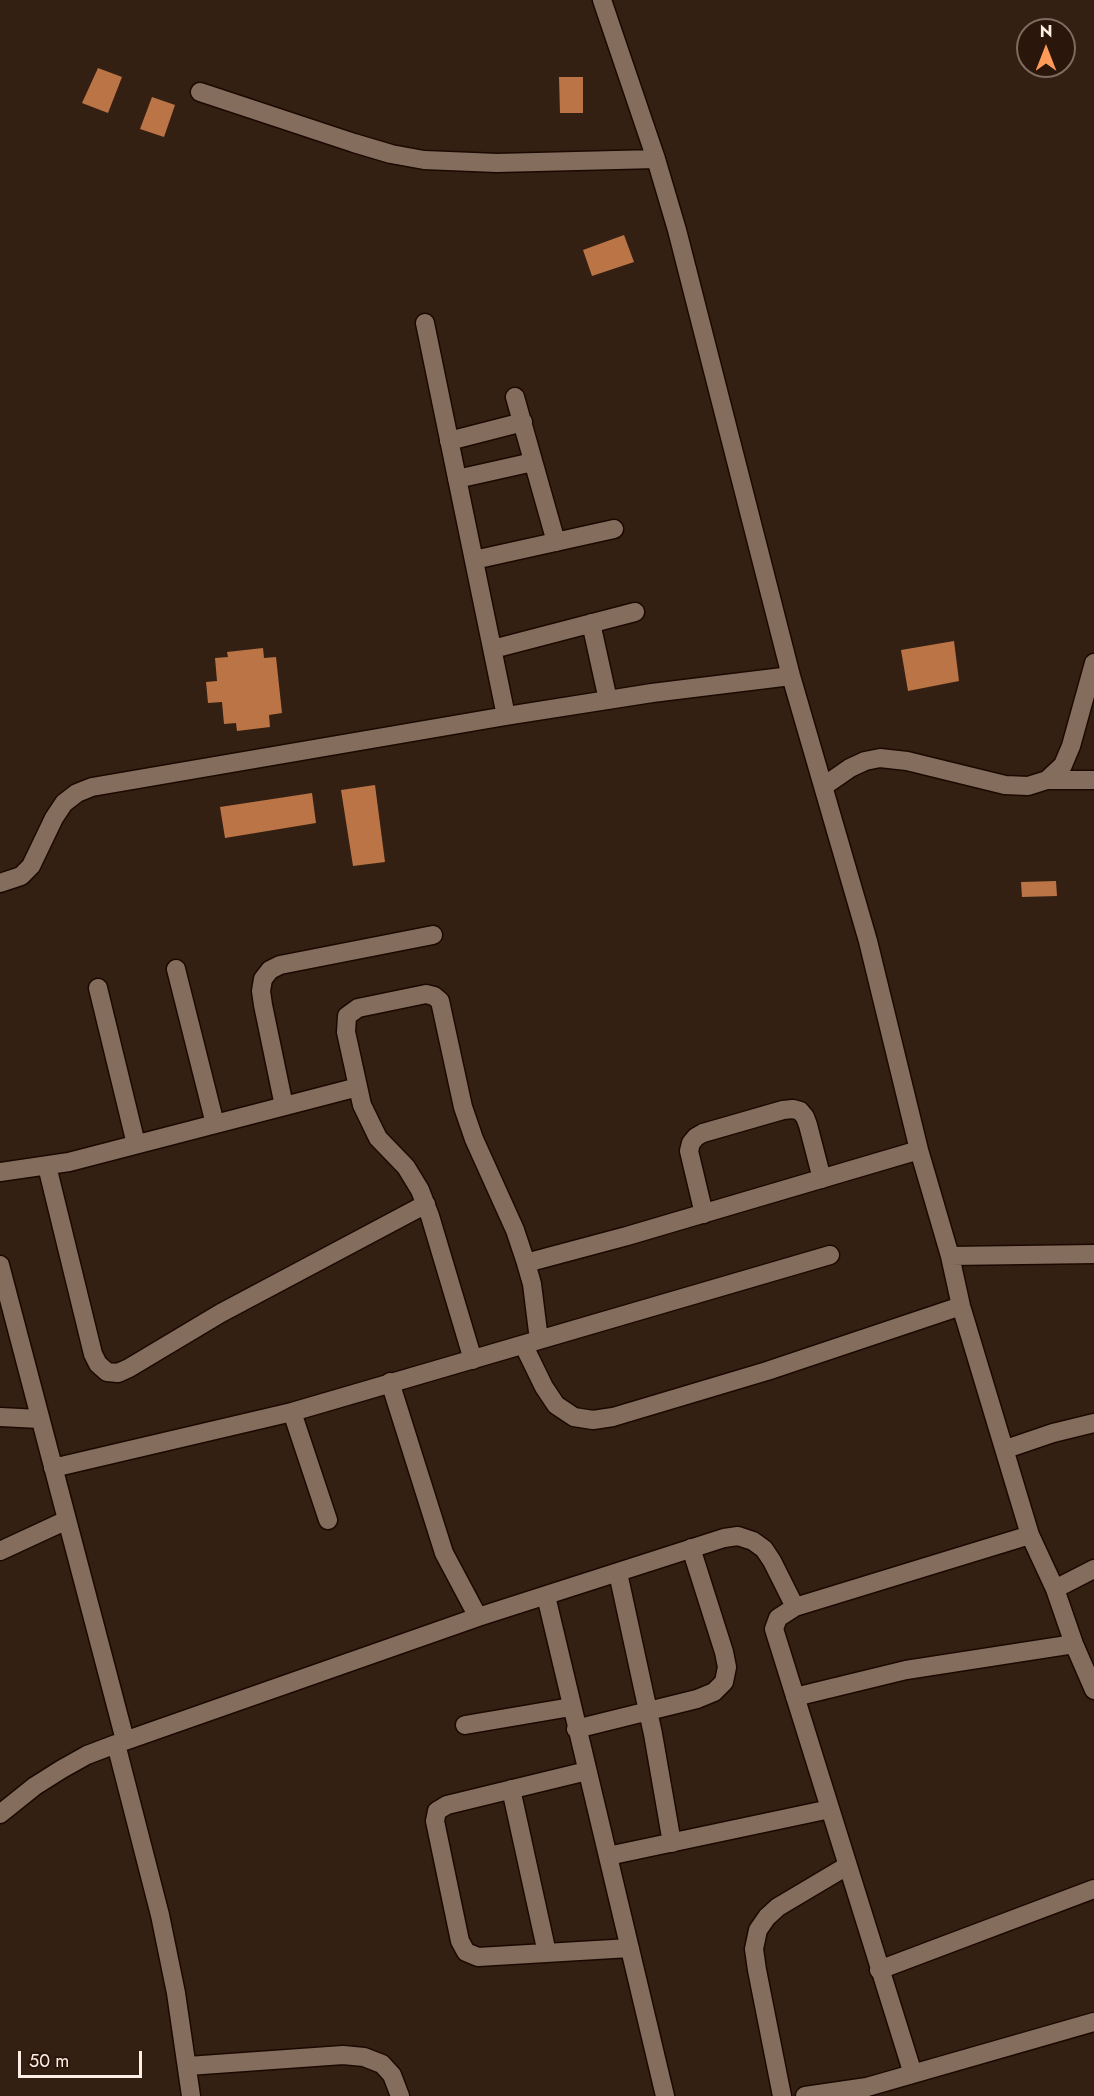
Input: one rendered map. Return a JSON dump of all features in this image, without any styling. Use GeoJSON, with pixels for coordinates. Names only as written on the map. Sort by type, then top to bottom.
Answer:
{"type":"FeatureCollection","features":[{"type":"Feature","properties":{"kind":"street"},"geometry":{"type":"LineString","coordinates":[[602,0],[656,159],[693,291],[791,676],[868,941],[919,1150],[950,1256],[961,1306],[1030,1534],[1055,1589],[1074,1644],[1094,1690]]}},
{"type":"Feature","properties":{"kind":"street"},"geometry":{"type":"LineString","coordinates":[[200,92],[354,143],[391,154],[424,160],[497,163],[656,159]]}},
{"type":"Feature","properties":{"kind":"street"},"geometry":{"type":"LineString","coordinates":[[425,323],[506,716]]}},
{"type":"Feature","properties":{"kind":"street"},"geometry":{"type":"LineString","coordinates":[[516,397],[556,542]]}},
{"type":"Feature","properties":{"kind":"street"},"geometry":{"type":"LineString","coordinates":[[449,441],[523,422]]}},
{"type":"Feature","properties":{"kind":"street"},"geometry":{"type":"LineString","coordinates":[[457,478],[534,462]]}},
{"type":"Feature","properties":{"kind":"street"},"geometry":{"type":"LineString","coordinates":[[474,560],[614,529]]}},
{"type":"Feature","properties":{"kind":"street"},"geometry":{"type":"LineString","coordinates":[[492,649],[634,612]]}},
{"type":"Feature","properties":{"kind":"street"},"geometry":{"type":"LineString","coordinates":[[591,623],[608,700]]}},
{"type":"Feature","properties":{"kind":"street"},"geometry":{"type":"LineString","coordinates":[[1047,780],[1063,765],[1071,746],[1094,663]]}},
{"type":"Feature","properties":{"kind":"street"},"geometry":{"type":"LineString","coordinates":[[0,883],[21,876],[32,866],[54,818],[64,804],[77,793],[92,787],[506,716],[791,676]]}},
{"type":"Feature","properties":{"kind":"street"},"geometry":{"type":"LineString","coordinates":[[824,786],[850,768],[865,761],[880,758],[907,761],[1005,785],[1028,786],[1047,780],[1094,780]]}},
{"type":"Feature","properties":{"kind":"street"},"geometry":{"type":"LineString","coordinates":[[284,1106],[262,1005],[262,979],[270,970],[280,965],[433,935]]}},
{"type":"Feature","properties":{"kind":"street"},"geometry":{"type":"LineString","coordinates":[[176,969],[215,1124]]}},
{"type":"Feature","properties":{"kind":"street"},"geometry":{"type":"LineString","coordinates":[[98,988],[136,1144]]}},
{"type":"Feature","properties":{"kind":"street"},"geometry":{"type":"LineString","coordinates":[[473,1360],[426,1204],[413,1176],[384,1145],[367,1118],[346,1032],[347,1016],[358,1008],[417,995],[434,996],[440,1001],[463,1107],[474,1139],[516,1230],[532,1284],[532,1343],[544,1387],[556,1405],[574,1417],[593,1420],[613,1417],[767,1371],[961,1306]]}},
{"type":"Feature","properties":{"kind":"street"},"geometry":{"type":"LineString","coordinates":[[0,1172],[47,1166],[358,1087]]}},
{"type":"Feature","properties":{"kind":"street"},"geometry":{"type":"LineString","coordinates":[[705,1214],[689,1151],[691,1143],[703,1133],[793,1109],[805,1117],[822,1179]]}},
{"type":"Feature","properties":{"kind":"street"},"geometry":{"type":"LineString","coordinates":[[526,1263],[705,1214],[919,1150]]}},
{"type":"Feature","properties":{"kind":"street"},"geometry":{"type":"LineString","coordinates":[[47,1166],[93,1354],[98,1364],[107,1372],[118,1373],[129,1368],[221,1313],[426,1204]]}},
{"type":"Feature","properties":{"kind":"street"},"geometry":{"type":"LineString","coordinates":[[950,1256],[1094,1254]]}},
{"type":"Feature","properties":{"kind":"street"},"geometry":{"type":"LineString","coordinates":[[53,1468],[292,1412],[830,1255]]}},
{"type":"Feature","properties":{"kind":"street"},"geometry":{"type":"LineString","coordinates":[[0,1265],[67,1520],[160,1915],[176,1993],[191,2096]]}},
{"type":"Feature","properties":{"kind":"street"},"geometry":{"type":"LineString","coordinates":[[390,1382],[444,1552],[478,1617]]}},
{"type":"Feature","properties":{"kind":"street"},"geometry":{"type":"LineString","coordinates":[[292,1412],[328,1520]]}},
{"type":"Feature","properties":{"kind":"street"},"geometry":{"type":"LineString","coordinates":[[0,1418],[40,1419]]}},
{"type":"Feature","properties":{"kind":"street"},"geometry":{"type":"LineString","coordinates":[[1006,1449],[1053,1432],[1094,1423]]}},
{"type":"Feature","properties":{"kind":"street"},"geometry":{"type":"LineString","coordinates":[[0,1551],[67,1520]]}},
{"type":"Feature","properties":{"kind":"street"},"geometry":{"type":"LineString","coordinates":[[913,2074],[774,1629],[778,1618],[795,1607],[1030,1534]]}},
{"type":"Feature","properties":{"kind":"street"},"geometry":{"type":"LineString","coordinates":[[0,1814],[35,1786],[62,1769],[87,1755],[120,1742],[478,1617],[724,1538],[738,1536],[753,1541],[764,1549],[795,1607]]}},
{"type":"Feature","properties":{"kind":"street"},"geometry":{"type":"LineString","coordinates":[[576,1729],[697,1699],[714,1692],[724,1682],[727,1667],[724,1652],[691,1548]]}},
{"type":"Feature","properties":{"kind":"street"},"geometry":{"type":"LineString","coordinates":[[1055,1589],[1094,1569]]}},
{"type":"Feature","properties":{"kind":"street"},"geometry":{"type":"LineString","coordinates":[[618,1573],[648,1712],[672,1843]]}},
{"type":"Feature","properties":{"kind":"street"},"geometry":{"type":"LineString","coordinates":[[546,1596],[665,2096]]}},
{"type":"Feature","properties":{"kind":"street"},"geometry":{"type":"LineString","coordinates":[[795,1697],[906,1670],[1074,1644]]}},
{"type":"Feature","properties":{"kind":"street"},"geometry":{"type":"LineString","coordinates":[[465,1725],[571,1707]]}},
{"type":"Feature","properties":{"kind":"street"},"geometry":{"type":"LineString","coordinates":[[587,1771],[447,1805],[437,1811],[435,1821],[460,1941],[466,1952],[478,1957],[630,1948]]}},
{"type":"Feature","properties":{"kind":"street"},"geometry":{"type":"LineString","coordinates":[[511,1789],[547,1953]]}},
{"type":"Feature","properties":{"kind":"street"},"geometry":{"type":"LineString","coordinates":[[608,1856],[830,1809]]}},
{"type":"Feature","properties":{"kind":"street"},"geometry":{"type":"LineString","coordinates":[[782,2096],[757,1970],[754,1949],[758,1930],[778,1907],[847,1866]]}},
{"type":"Feature","properties":{"kind":"street"},"geometry":{"type":"LineString","coordinates":[[879,1970],[1094,1889]]}},
{"type":"Feature","properties":{"kind":"street"},"geometry":{"type":"LineString","coordinates":[[805,2096],[868,2092],[913,2074],[1094,2022]]}},
{"type":"Feature","properties":{"kind":"street"},"geometry":{"type":"LineString","coordinates":[[188,2066],[343,2055],[364,2057],[382,2064],[392,2075],[400,2096]]}},
{"type":"Feature","properties":{"kind":"building"},"geometry":{"type":"Polygon","coordinates":[[[98,68],[122,77],[108,113],[82,103],[98,68]]]}},
{"type":"Feature","properties":{"kind":"building"},"geometry":{"type":"Polygon","coordinates":[[[559,77],[583,77],[583,113],[560,113],[559,77]]]}},
{"type":"Feature","properties":{"kind":"building"},"geometry":{"type":"Polygon","coordinates":[[[152,97],[175,105],[164,137],[140,129],[152,97]]]}},
{"type":"Feature","properties":{"kind":"building"},"geometry":{"type":"Polygon","coordinates":[[[624,235],[634,262],[592,276],[583,250],[624,235]]]}},
{"type":"Feature","properties":{"kind":"building"},"geometry":{"type":"Polygon","coordinates":[[[954,641],[959,681],[908,691],[901,650],[954,641]]]}},
{"type":"Feature","properties":{"kind":"building"},"geometry":{"type":"Polygon","coordinates":[[[263,648],[264,658],[276,657],[282,713],[269,715],[270,727],[237,731],[236,723],[224,724],[222,702],[208,703],[206,682],[217,681],[215,658],[228,657],[227,652],[263,648]]]}},
{"type":"Feature","properties":{"kind":"building"},"geometry":{"type":"Polygon","coordinates":[[[375,785],[385,862],[353,866],[341,790],[375,785]]]}},
{"type":"Feature","properties":{"kind":"building"},"geometry":{"type":"Polygon","coordinates":[[[312,793],[316,823],[225,838],[220,807],[312,793]]]}},
{"type":"Feature","properties":{"kind":"building"},"geometry":{"type":"Polygon","coordinates":[[[1056,881],[1057,896],[1022,897],[1021,882],[1056,881]]]}}]}
